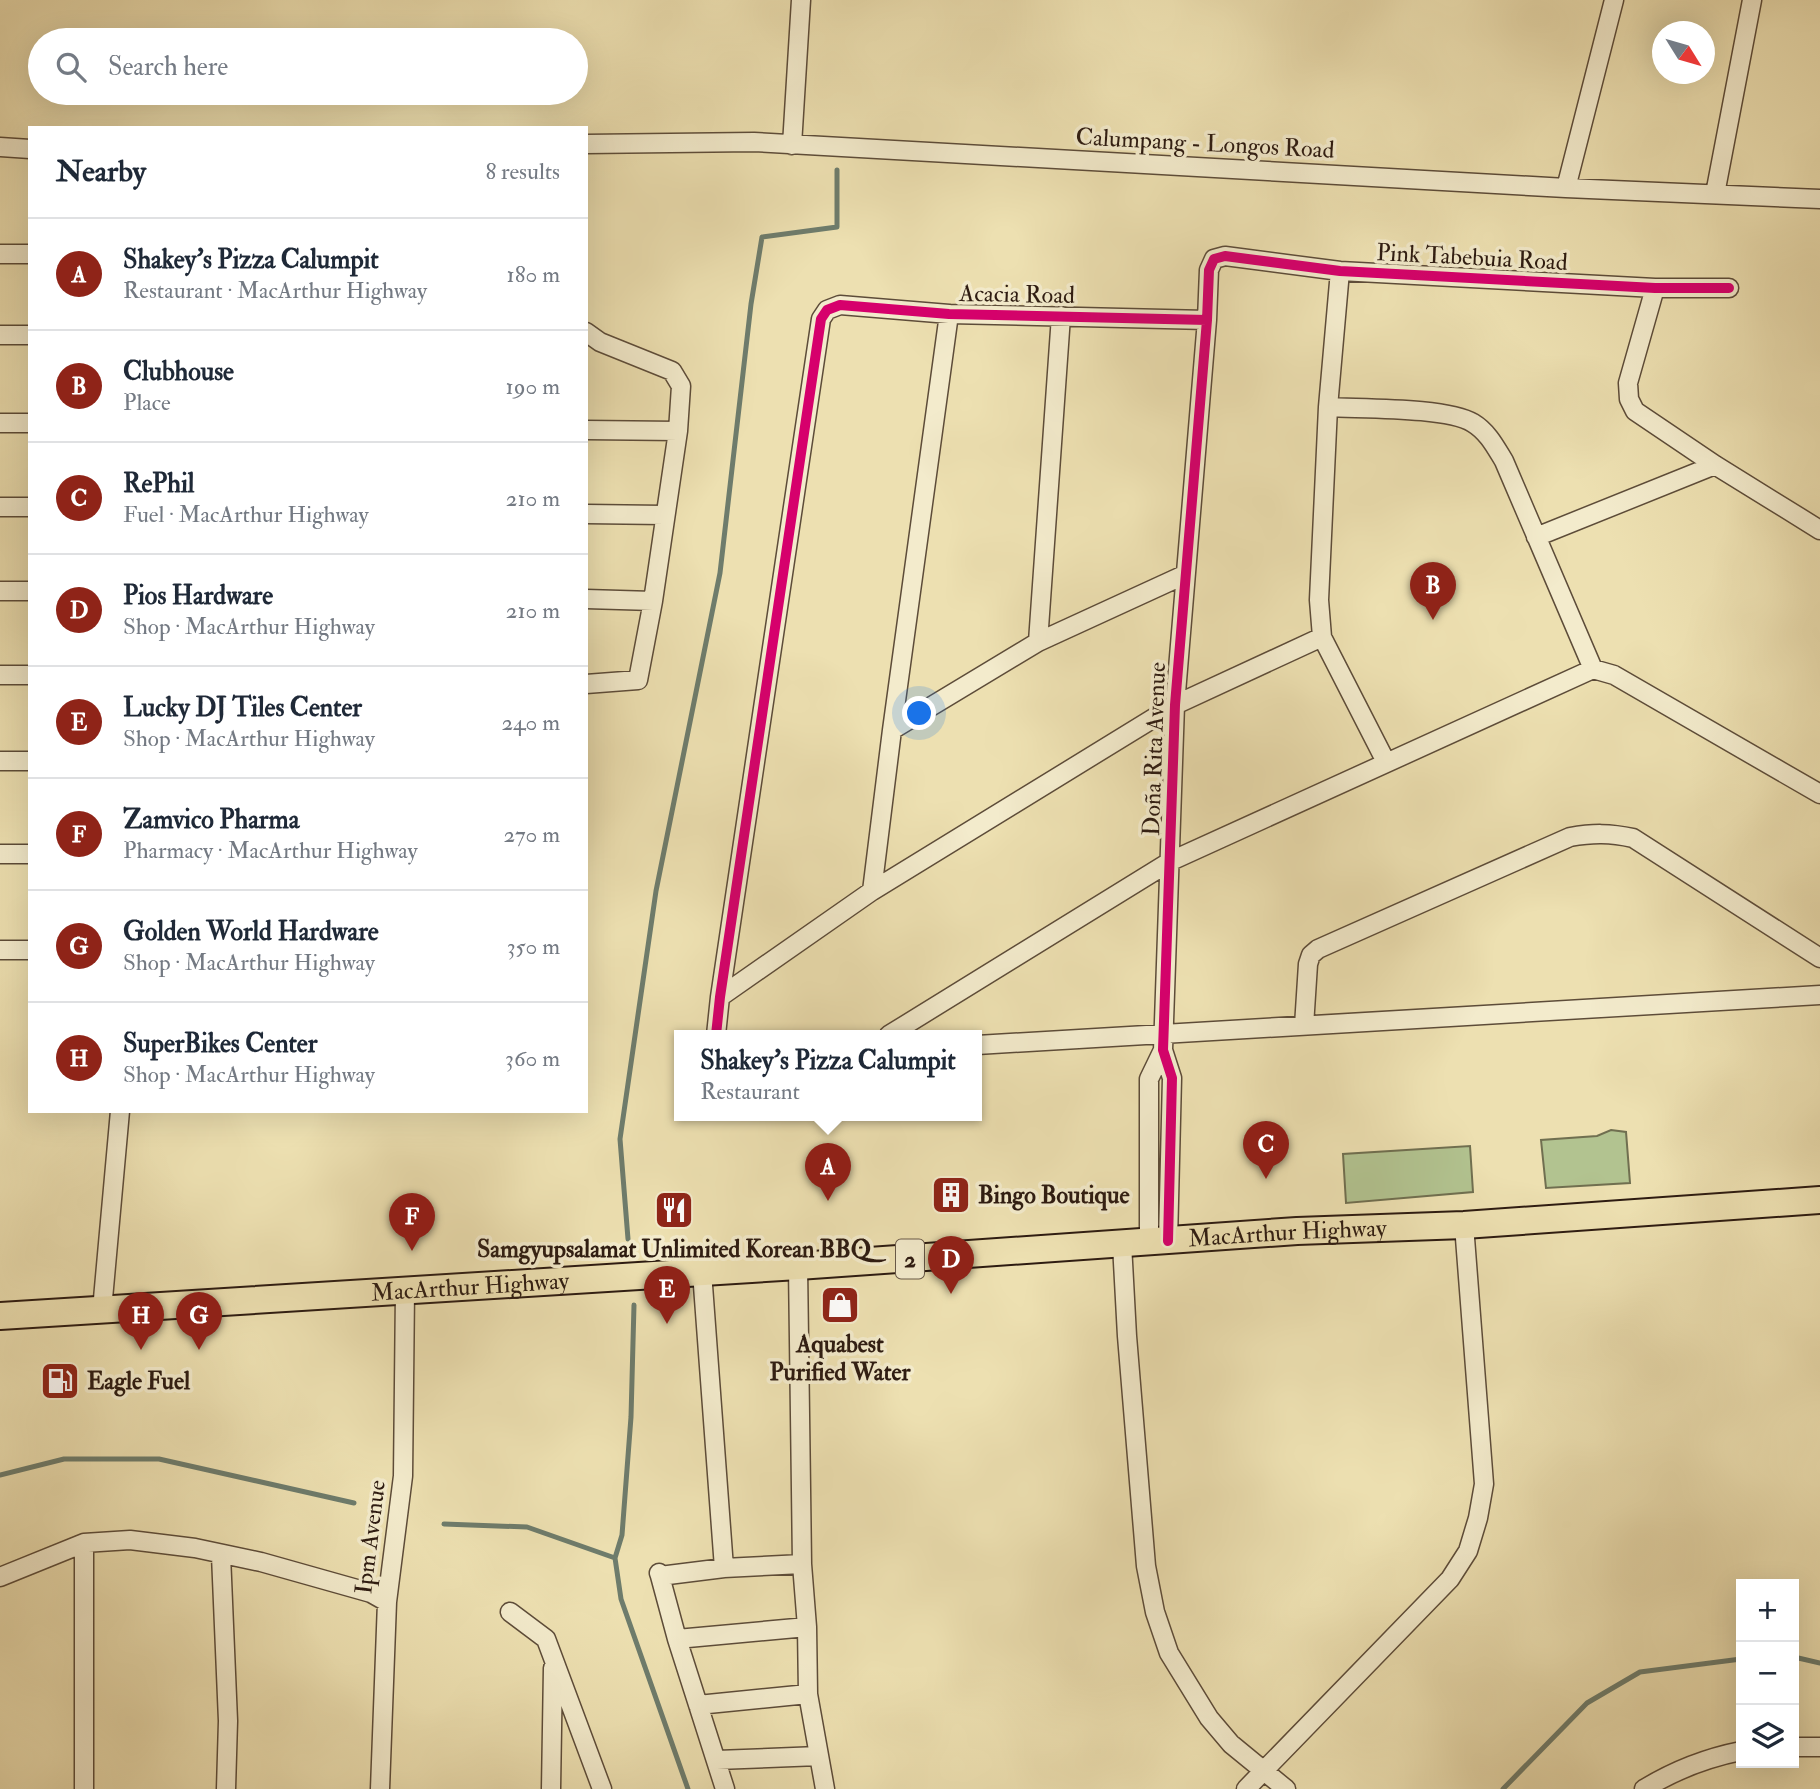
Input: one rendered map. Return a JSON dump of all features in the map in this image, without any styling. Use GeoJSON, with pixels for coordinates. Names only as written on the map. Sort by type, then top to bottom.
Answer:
{"type":"FeatureCollection","features":[{"type":"Feature","properties":{"kind":"highway","name":"MacArthur Highway"},"geometry":{"type":"LineString","coordinates":[[0,1316],[798,1266],[1297,1231],[1464,1225],[1820,1200]]}},
{"type":"Feature","properties":{"kind":"street"},"geometry":{"type":"LineString","coordinates":[[792,145],[801,0]]}},
{"type":"Feature","properties":{"kind":"street"},"geometry":{"type":"LineString","coordinates":[[1566,188],[1614,0]]}},
{"type":"Feature","properties":{"kind":"street"},"geometry":{"type":"LineString","coordinates":[[1715,194],[1752,0]]}},
{"type":"Feature","properties":{"kind":"street","name":"Calumpang - Longos Road"},"geometry":{"type":"LineString","coordinates":[[588,144],[754,142],[1566,188],[1820,199]]}},
{"type":"Feature","properties":{"kind":"street"},"geometry":{"type":"LineString","coordinates":[[0,147],[28,149]]}},
{"type":"Feature","properties":{"kind":"street"},"geometry":{"type":"LineString","coordinates":[[0,254],[28,254]]}},
{"type":"Feature","properties":{"kind":"street","name":"Pink Tabebuia Road"},"geometry":{"type":"LineString","coordinates":[[1214,259],[1225,256],[1340,271],[1656,288],[1729,288]]}},
{"type":"Feature","properties":{"kind":"street","name":"Doña Rita Avenue"},"geometry":{"type":"LineString","coordinates":[[1158,1241],[1149,1079],[1163,1043],[1175,705],[1209,270],[1214,259]]}},
{"type":"Feature","properties":{"kind":"street"},"geometry":{"type":"LineString","coordinates":[[1340,271],[1328,407],[1319,600],[1322,637],[1386,762]]}},
{"type":"Feature","properties":{"kind":"street"},"geometry":{"type":"LineString","coordinates":[[1656,288],[1628,383],[1629,398],[1635,411],[1820,530]]}},
{"type":"Feature","properties":{"kind":"street","name":"Acacia Road"},"geometry":{"type":"LineString","coordinates":[[720,997],[821,320],[827,310],[840,305],[949,314],[1207,320]]}},
{"type":"Feature","properties":{"kind":"street"},"geometry":{"type":"LineString","coordinates":[[872,891],[949,314]]}},
{"type":"Feature","properties":{"kind":"street"},"geometry":{"type":"LineString","coordinates":[[1038,642],[1061,316]]}},
{"type":"Feature","properties":{"kind":"street"},"geometry":{"type":"LineString","coordinates":[[0,335],[28,335]]}},
{"type":"Feature","properties":{"kind":"street"},"geometry":{"type":"LineString","coordinates":[[588,684],[638,680],[653,601],[678,431],[681,386],[672,370],[591,338]]}},
{"type":"Feature","properties":{"kind":"street"},"geometry":{"type":"LineString","coordinates":[[1328,407],[1448,414],[1474,424],[1491,440],[1504,461],[1593,669]]}},
{"type":"Feature","properties":{"kind":"street"},"geometry":{"type":"LineString","coordinates":[[0,423],[28,423]]}},
{"type":"Feature","properties":{"kind":"street"},"geometry":{"type":"LineString","coordinates":[[588,430],[678,431]]}},
{"type":"Feature","properties":{"kind":"street"},"geometry":{"type":"LineString","coordinates":[[1536,537],[1716,465]]}},
{"type":"Feature","properties":{"kind":"street"},"geometry":{"type":"LineString","coordinates":[[0,507],[28,507]]}},
{"type":"Feature","properties":{"kind":"street"},"geometry":{"type":"LineString","coordinates":[[588,514],[664,515]]}},
{"type":"Feature","properties":{"kind":"street"},"geometry":{"type":"LineString","coordinates":[[892,730],[1038,642],[1184,575]]}},
{"type":"Feature","properties":{"kind":"street"},"geometry":{"type":"LineString","coordinates":[[0,591],[28,591]]}},
{"type":"Feature","properties":{"kind":"street"},"geometry":{"type":"LineString","coordinates":[[588,599],[653,601]]}},
{"type":"Feature","properties":{"kind":"street"},"geometry":{"type":"LineString","coordinates":[[717,1030],[720,997],[872,891],[1175,705],[1322,637]]}},
{"type":"Feature","properties":{"kind":"street"},"geometry":{"type":"LineString","coordinates":[[897,1030],[1171,860],[1593,669],[1614,675],[1817,787]]}},
{"type":"Feature","properties":{"kind":"street"},"geometry":{"type":"LineString","coordinates":[[0,675],[28,675]]}},
{"type":"Feature","properties":{"kind":"street"},"geometry":{"type":"LineString","coordinates":[[0,761],[28,761]]}},
{"type":"Feature","properties":{"kind":"street"},"geometry":{"type":"LineString","coordinates":[[1304,1026],[1308,964],[1311,955],[1318,949],[1570,837],[1589,833],[1607,832],[1633,838],[1820,958]]}},
{"type":"Feature","properties":{"kind":"street"},"geometry":{"type":"LineString","coordinates":[[0,854],[28,854]]}},
{"type":"Feature","properties":{"kind":"street"},"geometry":{"type":"LineString","coordinates":[[0,950],[28,950]]}},
{"type":"Feature","properties":{"kind":"street"},"geometry":{"type":"LineString","coordinates":[[982,1045],[1163,1043],[1304,1026],[1820,995]]}},
{"type":"Feature","properties":{"kind":"street"},"geometry":{"type":"LineString","coordinates":[[102,1310],[120,1113]]}},
{"type":"Feature","properties":{"kind":"street"},"geometry":{"type":"LineString","coordinates":[[1246,1789],[1450,1579],[1468,1551],[1478,1518],[1484,1483],[1464,1225]]}},
{"type":"Feature","properties":{"kind":"street"},"geometry":{"type":"LineString","coordinates":[[1122,1244],[1146,1566],[1154,1612],[1169,1653],[1209,1718],[1231,1744],[1286,1789]]}},
{"type":"Feature","properties":{"kind":"street"},"geometry":{"type":"LineString","coordinates":[[798,1266],[802,1564],[808,1693],[825,1789]]}},
{"type":"Feature","properties":{"kind":"street"},"geometry":{"type":"LineString","coordinates":[[702,1272],[724,1568]]}},
{"type":"Feature","properties":{"kind":"street","name":"Ipm Avenue"},"geometry":{"type":"LineString","coordinates":[[380,1789],[387,1602],[403,1476],[405,1290]]}},
{"type":"Feature","properties":{"kind":"street"},"geometry":{"type":"LineString","coordinates":[[0,1577],[84,1543],[130,1540],[195,1548],[261,1562],[371,1593],[387,1602]]}},
{"type":"Feature","properties":{"kind":"street"},"geometry":{"type":"LineString","coordinates":[[84,1543],[84,1789]]}},
{"type":"Feature","properties":{"kind":"street"},"geometry":{"type":"LineString","coordinates":[[221,1555],[228,1721],[226,1789]]}},
{"type":"Feature","properties":{"kind":"street"},"geometry":{"type":"LineString","coordinates":[[725,1789],[659,1575],[802,1564]]}},
{"type":"Feature","properties":{"kind":"street"},"geometry":{"type":"LineString","coordinates":[[510,1612],[546,1639],[602,1789]]}},
{"type":"Feature","properties":{"kind":"street"},"geometry":{"type":"LineString","coordinates":[[677,1639],[807,1627]]}},
{"type":"Feature","properties":{"kind":"street"},"geometry":{"type":"LineString","coordinates":[[551,1789],[554,1657]]}},
{"type":"Feature","properties":{"kind":"street"},"geometry":{"type":"LineString","coordinates":[[698,1705],[808,1693]]}},
{"type":"Feature","properties":{"kind":"street"},"geometry":{"type":"LineString","coordinates":[[1799,1747],[1820,1747]]}},
{"type":"Feature","properties":{"kind":"street"},"geometry":{"type":"LineString","coordinates":[[1644,1789],[1668,1774],[1713,1756],[1736,1752]]}},
{"type":"Feature","properties":{"kind":"street"},"geometry":{"type":"LineString","coordinates":[[717,1760],[819,1756]]}},
{"type":"Feature","properties":{"kind":"green space"},"geometry":{"type":"Polygon","coordinates":[[[1611,1130],[1626,1132],[1630,1183],[1546,1188],[1541,1140],[1597,1136],[1611,1130]]]}},
{"type":"Feature","properties":{"kind":"green space"},"geometry":{"type":"Polygon","coordinates":[[[1470,1146],[1473,1192],[1346,1203],[1343,1154],[1470,1146]]]}},
{"type":"Feature","properties":{"kind":"waterway"},"geometry":{"type":"LineString","coordinates":[[628,1239],[620,1139],[656,891],[720,573],[751,304],[762,237],[837,227],[837,170]]}},
{"type":"Feature","properties":{"kind":"waterway"},"geometry":{"type":"LineString","coordinates":[[634,1305],[631,1417],[622,1535],[615,1558],[621,1599],[688,1789]]}},
{"type":"Feature","properties":{"kind":"waterway"},"geometry":{"type":"LineString","coordinates":[[0,1475],[64,1459],[159,1459],[354,1503]]}},
{"type":"Feature","properties":{"kind":"waterway"},"geometry":{"type":"LineString","coordinates":[[444,1524],[527,1527],[615,1558]]}},
{"type":"Feature","properties":{"kind":"waterway"},"geometry":{"type":"LineString","coordinates":[[1799,1658],[1820,1663]]}},
{"type":"Feature","properties":{"kind":"waterway"},"geometry":{"type":"LineString","coordinates":[[1503,1789],[1587,1703],[1640,1672],[1736,1660]]}},
{"type":"Feature","properties":{"kind":"cycle path"},"geometry":{"type":"LineString","coordinates":[[1168,1241],[1172,1078],[1163,1050],[1175,705],[1209,270],[1214,259],[1225,256],[1340,271],[1655,288],[1729,288]]}},
{"type":"Feature","properties":{"kind":"cycle path"},"geometry":{"type":"LineString","coordinates":[[717,1030],[821,319],[827,310],[840,305],[949,314],[1207,320]]}},
{"type":"Feature","properties":{"kind":"place","name":"Clubhouse"},"geometry":{"type":"Point","coordinates":[1433,620]}},
{"type":"Feature","properties":{"kind":"place","name":"RePhil"},"geometry":{"type":"Point","coordinates":[1266,1179]}},
{"type":"Feature","properties":{"kind":"place","name":"Bingo Boutique"},"geometry":{"type":"Point","coordinates":[951,1195]}},
{"type":"Feature","properties":{"kind":"place","name":"Shakey’s Pizza Calumpit"},"geometry":{"type":"Point","coordinates":[828,1201]}},
{"type":"Feature","properties":{"kind":"place","name":"Samgyupsalamat Unlimited Korean BBQ"},"geometry":{"type":"Point","coordinates":[674,1210]}},
{"type":"Feature","properties":{"kind":"place","name":"Zamvico Pharma"},"geometry":{"type":"Point","coordinates":[412,1251]}},
{"type":"Feature","properties":{"kind":"place","name":"Pios Hardware"},"geometry":{"type":"Point","coordinates":[951,1294]}},
{"type":"Feature","properties":{"kind":"place","name":"Aquabest Purified Water"},"geometry":{"type":"Point","coordinates":[840,1305]}},
{"type":"Feature","properties":{"kind":"place","name":"Lucky DJ Tiles Center"},"geometry":{"type":"Point","coordinates":[667,1324]}},
{"type":"Feature","properties":{"kind":"place","name":"SuperBikes Center"},"geometry":{"type":"Point","coordinates":[141,1350]}},
{"type":"Feature","properties":{"kind":"place","name":"Golden World Hardware"},"geometry":{"type":"Point","coordinates":[199,1350]}},
{"type":"Feature","properties":{"kind":"place","name":"Eagle Fuel"},"geometry":{"type":"Point","coordinates":[60,1381]}}]}
